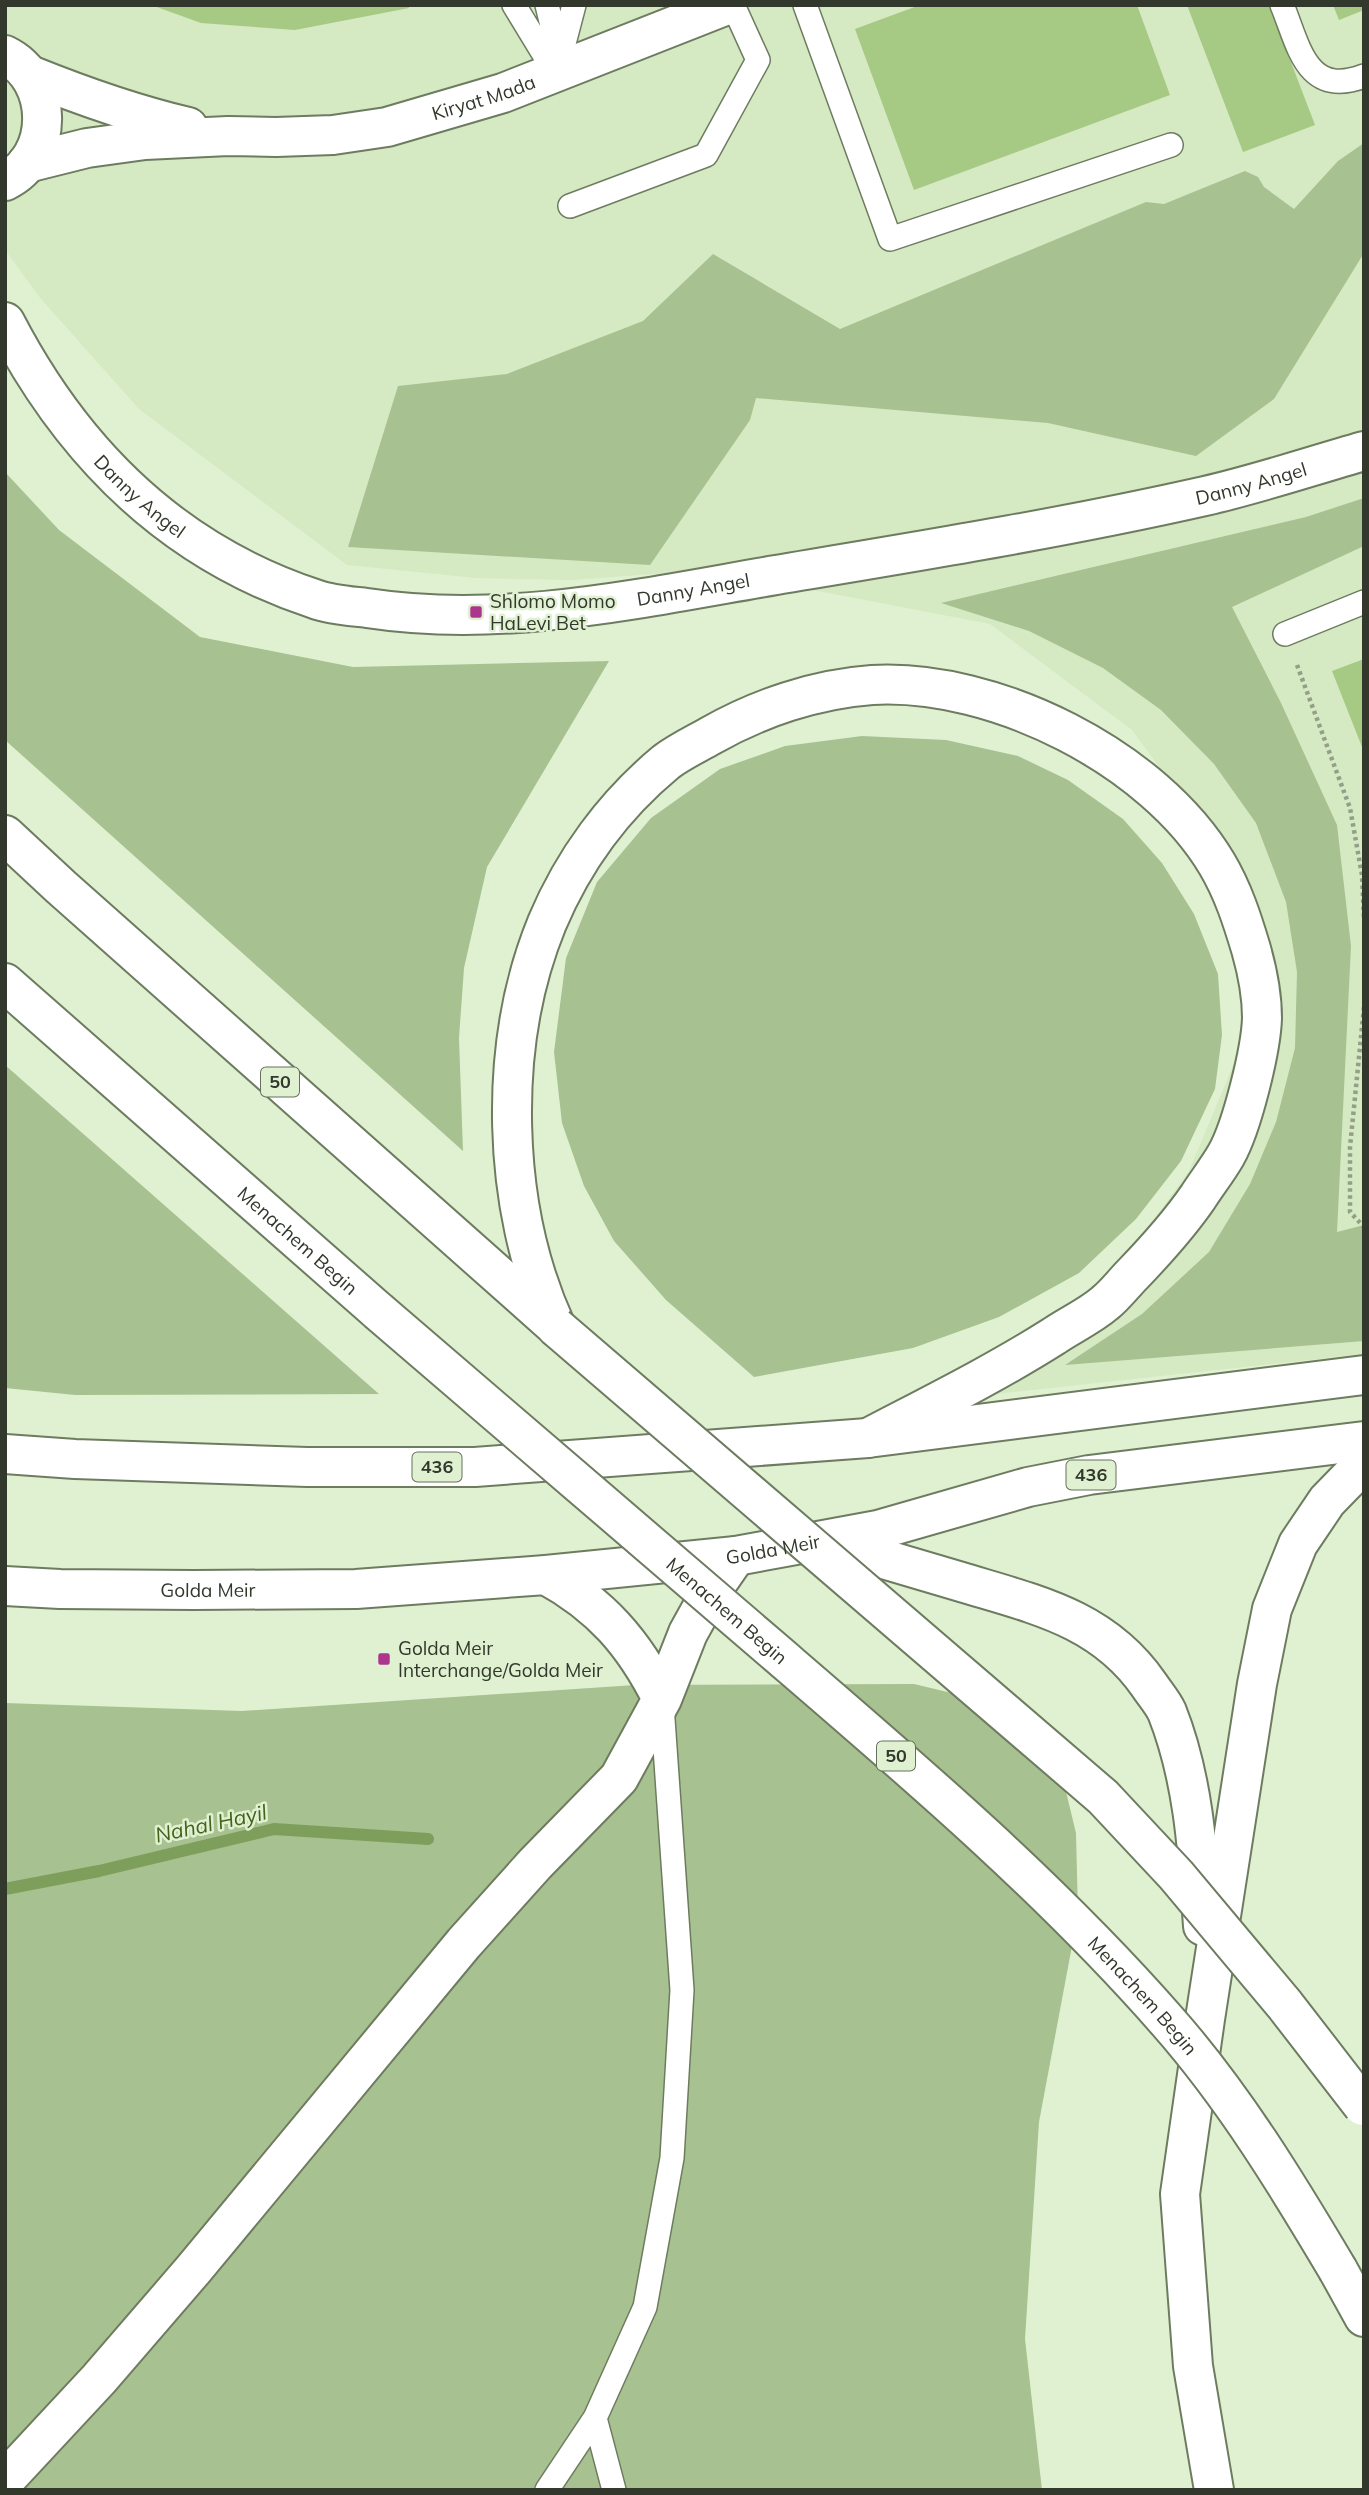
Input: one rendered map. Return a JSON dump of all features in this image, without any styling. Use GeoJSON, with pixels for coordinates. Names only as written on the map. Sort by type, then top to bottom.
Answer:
{"type":"FeatureCollection","features":[{"type":"Feature","properties":{"kind":"main road","name":"Kiryat Mada"},"geometry":{"type":"LineString","coordinates":[[12,182],[87,148],[145,140],[228,135],[333,135],[387,127],[503,93],[556,74],[727,5]]}},
{"type":"Feature","properties":{"kind":"main road","name":"Kiryat Mada"},"geometry":{"type":"LineString","coordinates":[[18,65],[89,99],[145,117],[228,135]]}},
{"type":"Feature","properties":{"kind":"main road"},"geometry":{"type":"LineString","coordinates":[[12,182],[39,143],[44,120],[40,97],[18,65]]}},
{"type":"Feature","properties":{"kind":"main road","name":"Danny Angel"},"geometry":{"type":"LineString","coordinates":[[5,321],[21,352],[65,421],[122,486],[187,537],[245,572],[318,601],[405,614],[506,614],[598,606],[996,538],[1208,495],[1364,451]]}},
{"type":"Feature","properties":{"kind":"main road"},"geometry":{"type":"LineString","coordinates":[[556,1327],[544,1301],[529,1250],[518,1191],[513,1136],[514,1052],[534,956],[562,887],[609,818],[668,760],[733,723],[804,696],[873,685],[937,688],[995,702],[1047,721],[1100,751],[1154,791],[1194,832],[1216,863],[1239,909],[1255,965],[1262,1018],[1250,1086],[1229,1151],[1176,1229],[1105,1303],[1002,1368],[868,1438]]}},
{"type":"Feature","properties":{"kind":"main road","name":"50"},"geometry":{"type":"LineString","coordinates":[[5,835],[556,1327],[1103,1797],[1176,1875],[1285,2005],[1364,2106]]}},
{"type":"Feature","properties":{"kind":"main road","name":"Menachem Begin"},"geometry":{"type":"LineString","coordinates":[[5,983],[378,1311],[904,1763],[1002,1852],[1103,1951],[1170,2024],[1233,2105],[1284,2178],[1364,2316]]}},
{"type":"Feature","properties":{"kind":"main road","name":"436"},"geometry":{"type":"LineString","coordinates":[[5,1454],[294,1466],[475,1467],[868,1438],[1364,1375]]}},
{"type":"Feature","properties":{"kind":"main road","name":"Golda Meir"},"geometry":{"type":"LineString","coordinates":[[5,1586],[194,1591],[356,1589],[736,1556],[826,1542],[922,1519],[1028,1487],[1089,1475],[1364,1441]]}},
{"type":"Feature","properties":{"kind":"main road"},"geometry":{"type":"LineString","coordinates":[[1214,2490],[1193,2366],[1180,2194],[1205,2019],[1257,1684],[1272,1609],[1298,1544],[1327,1501],[1364,1464]]}},
{"type":"Feature","properties":{"kind":"main road"},"geometry":{"type":"LineString","coordinates":[[826,1542],[1038,1605],[1079,1622],[1113,1643],[1141,1673],[1166,1709],[1191,1797],[1203,1929],[1205,2019]]}},
{"type":"Feature","properties":{"kind":"main road"},"geometry":{"type":"LineString","coordinates":[[5,2480],[99,2379],[193,2270],[464,1943],[620,1778],[662,1699],[688,1633],[709,1595],[736,1556]]}},
{"type":"Feature","properties":{"kind":"main road"},"geometry":{"type":"LineString","coordinates":[[546,1574],[580,1595],[614,1625],[646,1667],[662,1699]]}},
{"type":"Feature","properties":{"kind":"lane"},"geometry":{"type":"LineString","coordinates":[[513,5],[556,74]]}},
{"type":"Feature","properties":{"kind":"lane"},"geometry":{"type":"LineString","coordinates":[[547,5],[556,42],[556,74]]}},
{"type":"Feature","properties":{"kind":"lane"},"geometry":{"type":"LineString","coordinates":[[556,74],[574,5]]}},
{"type":"Feature","properties":{"kind":"lane"},"geometry":{"type":"LineString","coordinates":[[570,206],[706,155],[758,60],[733,5]]}},
{"type":"Feature","properties":{"kind":"lane"},"geometry":{"type":"LineString","coordinates":[[805,5],[890,239],[1171,145]]}},
{"type":"Feature","properties":{"kind":"lane"},"geometry":{"type":"LineString","coordinates":[[1282,5],[1304,60],[1317,76],[1333,82],[1364,76]]}},
{"type":"Feature","properties":{"kind":"lane"},"geometry":{"type":"LineString","coordinates":[[1285,634],[1364,602]]}},
{"type":"Feature","properties":{"kind":"lane"},"geometry":{"type":"LineString","coordinates":[[547,2490],[595,2418],[645,2307],[673,2158],[682,1990],[662,1699]]}},
{"type":"Feature","properties":{"kind":"lane"},"geometry":{"type":"LineString","coordinates":[[595,2418],[614,2490]]}},
{"type":"Feature","properties":{"kind":"path"},"geometry":{"type":"LineString","coordinates":[[1285,634],[1350,808],[1362,875],[1364,920]]}},
{"type":"Feature","properties":{"kind":"path"},"geometry":{"type":"LineString","coordinates":[[1364,1007],[1350,1147],[1350,1212],[1364,1227]]}},
{"type":"Feature","properties":{"kind":"shaded area"},"geometry":{"type":"Polygon","coordinates":[[[5,5],[1364,5],[1364,1354],[996,1394],[1104,1289],[1189,1171],[1245,1037],[1223,854],[1132,730],[990,624],[708,570],[572,580],[476,578],[347,565],[139,409],[41,299],[5,250],[5,5]]]}},
{"type":"Feature","properties":{"kind":"shaded area"},"geometry":{"type":"Polygon","coordinates":[[[1364,143],[1364,253],[1274,399],[1196,456],[1048,423],[756,398],[750,420],[650,565],[348,547],[398,386],[507,374],[643,321],[713,254],[840,329],[1146,202],[1164,204],[1245,171],[1258,177],[1264,187],[1294,209],[1338,161],[1364,143]]]}},
{"type":"Feature","properties":{"kind":"shaded area"},"geometry":{"type":"Polygon","coordinates":[[[5,472],[59,530],[200,637],[353,667],[609,661],[487,867],[464,968],[459,1038],[463,1151],[5,740],[5,472]]]}},
{"type":"Feature","properties":{"kind":"shaded area"},"geometry":{"type":"Polygon","coordinates":[[[1364,498],[1364,546],[1232,607],[1281,703],[1337,825],[1351,946],[1337,1232],[1364,1225],[1364,1341],[1065,1365],[1142,1314],[1209,1252],[1250,1184],[1276,1122],[1295,1048],[1297,972],[1286,902],[1256,823],[1214,764],[1161,710],[1103,668],[1029,631],[941,603],[1306,517],[1364,498]]]}},
{"type":"Feature","properties":{"kind":"shaded area"},"geometry":{"type":"Polygon","coordinates":[[[862,736],[946,740],[1018,756],[1068,780],[1123,819],[1162,863],[1194,914],[1218,974],[1222,1035],[1215,1089],[1181,1161],[1136,1219],[1079,1273],[999,1317],[913,1348],[754,1377],[666,1300],[614,1241],[584,1186],[562,1123],[554,1052],[566,958],[597,882],[651,818],[720,769],[785,746],[862,736]]]}},
{"type":"Feature","properties":{"kind":"shaded area"},"geometry":{"type":"Polygon","coordinates":[[[5,1065],[379,1394],[75,1395],[5,1388],[5,1065]]]}},
{"type":"Feature","properties":{"kind":"shaded area"},"geometry":{"type":"Polygon","coordinates":[[[914,1684],[981,1700],[1062,1775],[1076,1833],[1078,1914],[1039,2122],[1025,2339],[1042,2490],[5,2490],[5,1703],[242,1711],[635,1685],[914,1684]]]}},
{"type":"Feature","properties":{"kind":"building"},"geometry":{"type":"Polygon","coordinates":[[[408,5],[409,8],[295,30],[201,23],[154,6],[408,5]]]}},
{"type":"Feature","properties":{"kind":"building"},"geometry":{"type":"Polygon","coordinates":[[[920,5],[1137,5],[1170,95],[914,190],[855,29],[920,5]]]}},
{"type":"Feature","properties":{"kind":"building"},"geometry":{"type":"Polygon","coordinates":[[[1187,5],[1269,5],[1315,125],[1243,152],[1187,5]]]}},
{"type":"Feature","properties":{"kind":"building"},"geometry":{"type":"Polygon","coordinates":[[[1333,5],[1364,5],[1364,10],[1339,20],[1333,5]]]}},
{"type":"Feature","properties":{"kind":"building"},"geometry":{"type":"Polygon","coordinates":[[[1364,659],[1364,752],[1332,671],[1364,659]]]}},
{"type":"Feature","properties":{"kind":"waterway","name":"Nahal Hayil"},"geometry":{"type":"LineString","coordinates":[[5,1889],[99,1871],[274,1829],[428,1839]]}},
{"type":"Feature","properties":{"kind":"place","name":"Shlomo Momo HaLevi Bet"},"geometry":{"type":"Point","coordinates":[476,612]}},
{"type":"Feature","properties":{"kind":"place","name":"Golda Meir Interchange/Golda Meir"},"geometry":{"type":"Point","coordinates":[384,1659]}}]}
